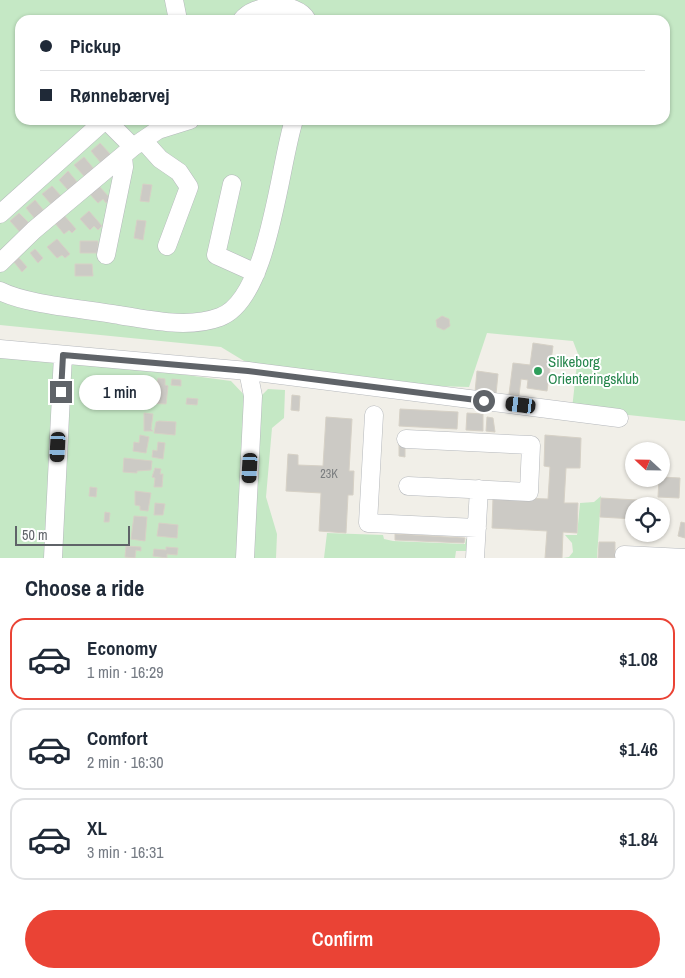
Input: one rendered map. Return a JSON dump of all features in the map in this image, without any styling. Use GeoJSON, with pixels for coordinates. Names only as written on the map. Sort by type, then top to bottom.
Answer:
{"type":"FeatureCollection","features":[{"type":"Feature","properties":{"kind":"lane"},"geometry":{"type":"LineString","coordinates":[[174,0],[177,15]]}},
{"type":"Feature","properties":{"kind":"lane"},"geometry":{"type":"LineString","coordinates":[[246,15],[263,8],[279,7],[298,11],[302,15]]}},
{"type":"Feature","properties":{"kind":"lane"},"geometry":{"type":"LineString","coordinates":[[0,214],[100,125]]}},
{"type":"Feature","properties":{"kind":"lane"},"geometry":{"type":"LineString","coordinates":[[111,125],[133,148],[160,158],[179,172],[189,187],[167,246]]}},
{"type":"Feature","properties":{"kind":"lane"},"geometry":{"type":"LineString","coordinates":[[0,263],[34,230],[133,148],[158,130],[174,125]]}},
{"type":"Feature","properties":{"kind":"lane"},"geometry":{"type":"LineString","coordinates":[[0,291],[24,299],[118,314],[198,323],[222,317],[238,304],[249,291],[256,274],[273,218],[286,147],[293,125]]}},
{"type":"Feature","properties":{"kind":"lane"},"geometry":{"type":"LineString","coordinates":[[106,255],[124,167],[133,148]]}},
{"type":"Feature","properties":{"kind":"lane"},"geometry":{"type":"LineString","coordinates":[[232,184],[216,255],[256,274]]}},
{"type":"Feature","properties":{"kind":"lane"},"geometry":{"type":"LineString","coordinates":[[0,349],[248,371],[619,418]]}},
{"type":"Feature","properties":{"kind":"lane"},"geometry":{"type":"LineString","coordinates":[[53,558],[63,355]]}},
{"type":"Feature","properties":{"kind":"lane"},"geometry":{"type":"LineString","coordinates":[[245,558],[253,396],[248,371]]}},
{"type":"Feature","properties":{"kind":"lane"},"geometry":{"type":"LineString","coordinates":[[374,415],[368,523],[477,528]]}},
{"type":"Feature","properties":{"kind":"lane"},"geometry":{"type":"LineString","coordinates":[[406,438],[531,445],[529,492],[408,486]]}},
{"type":"Feature","properties":{"kind":"lane"},"geometry":{"type":"LineString","coordinates":[[475,558],[479,489]]}},
{"type":"Feature","properties":{"kind":"lane"},"geometry":{"type":"LineString","coordinates":[[624,555],[685,558]]}},
{"type":"Feature","properties":{"kind":"green space"},"geometry":{"type":"Polygon","coordinates":[[[0,0],[685,0],[685,421],[572,409],[578,354],[573,341],[487,333],[469,387],[400,385],[259,370],[221,347],[0,325],[0,0]]]}},
{"type":"Feature","properties":{"kind":"green space"},"geometry":{"type":"Polygon","coordinates":[[[0,350],[231,381],[248,399],[238,558],[0,558],[0,350]]]}},
{"type":"Feature","properties":{"kind":"green space"},"geometry":{"type":"Polygon","coordinates":[[[268,389],[285,390],[284,418],[272,428],[266,497],[277,534],[276,558],[254,558],[261,396],[268,389]]]}},
{"type":"Feature","properties":{"kind":"green space"},"geometry":{"type":"Polygon","coordinates":[[[601,496],[597,558],[563,558],[569,557],[573,552],[572,543],[565,535],[577,535],[580,503],[594,502],[601,496]]]}},
{"type":"Feature","properties":{"kind":"green space"},"geometry":{"type":"Polygon","coordinates":[[[327,533],[383,535],[384,539],[393,541],[465,544],[466,539],[469,539],[468,551],[456,551],[455,558],[324,558],[327,533]]]}},
{"type":"Feature","properties":{"kind":"building"},"geometry":{"type":"Polygon","coordinates":[[[100,143],[111,155],[101,163],[91,151],[100,143]]]}},
{"type":"Feature","properties":{"kind":"building"},"geometry":{"type":"Polygon","coordinates":[[[84,157],[94,169],[85,177],[74,165],[84,157]]]}},
{"type":"Feature","properties":{"kind":"building"},"geometry":{"type":"Polygon","coordinates":[[[68,171],[78,183],[69,191],[59,180],[68,171]]]}},
{"type":"Feature","properties":{"kind":"building"},"geometry":{"type":"Polygon","coordinates":[[[97,184],[111,199],[106,203],[103,199],[98,203],[88,192],[97,184]]]}},
{"type":"Feature","properties":{"kind":"building"},"geometry":{"type":"Polygon","coordinates":[[[143,184],[152,185],[149,202],[140,201],[143,184]]]}},
{"type":"Feature","properties":{"kind":"building"},"geometry":{"type":"Polygon","coordinates":[[[52,186],[62,197],[52,205],[42,194],[52,186]]]}},
{"type":"Feature","properties":{"kind":"building"},"geometry":{"type":"Polygon","coordinates":[[[35,200],[45,212],[36,220],[26,208],[35,200]]]}},
{"type":"Feature","properties":{"kind":"building"},"geometry":{"type":"Polygon","coordinates":[[[89,211],[102,226],[98,230],[94,226],[90,230],[80,219],[89,211]]]}},
{"type":"Feature","properties":{"kind":"building"},"geometry":{"type":"Polygon","coordinates":[[[19,213],[29,223],[20,232],[10,221],[19,213]]]}},
{"type":"Feature","properties":{"kind":"building"},"geometry":{"type":"Polygon","coordinates":[[[63,214],[76,229],[72,233],[69,230],[64,234],[54,222],[63,214]]]}},
{"type":"Feature","properties":{"kind":"building"},"geometry":{"type":"Polygon","coordinates":[[[137,220],[146,221],[143,240],[134,238],[137,220]]]}},
{"type":"Feature","properties":{"kind":"building"},"geometry":{"type":"Polygon","coordinates":[[[57,239],[70,254],[65,258],[62,255],[57,258],[47,247],[57,239]]]}},
{"type":"Feature","properties":{"kind":"building"},"geometry":{"type":"Polygon","coordinates":[[[80,241],[98,241],[98,253],[80,253],[80,241]]]}},
{"type":"Feature","properties":{"kind":"building"},"geometry":{"type":"Polygon","coordinates":[[[35,249],[43,258],[38,263],[30,253],[35,249]]]}},
{"type":"Feature","properties":{"kind":"building"},"geometry":{"type":"Polygon","coordinates":[[[19,258],[27,267],[22,272],[14,262],[19,258]]]}},
{"type":"Feature","properties":{"kind":"building"},"geometry":{"type":"Polygon","coordinates":[[[75,264],[92,264],[93,276],[75,276],[75,264]]]}},
{"type":"Feature","properties":{"kind":"building"},"geometry":{"type":"Polygon","coordinates":[[[442,316],[449,319],[450,326],[444,330],[437,327],[436,320],[442,316]]]}},
{"type":"Feature","properties":{"kind":"building"},"geometry":{"type":"Polygon","coordinates":[[[533,343],[553,346],[547,391],[527,388],[528,380],[521,379],[519,395],[509,394],[513,363],[530,365],[533,343]]]}},
{"type":"Feature","properties":{"kind":"building"},"geometry":{"type":"Polygon","coordinates":[[[477,371],[498,374],[496,394],[475,392],[477,371]]]}},
{"type":"Feature","properties":{"kind":"building"},"geometry":{"type":"Polygon","coordinates":[[[158,378],[165,379],[165,385],[168,386],[166,404],[147,403],[148,380],[156,381],[157,385],[158,378]]]}},
{"type":"Feature","properties":{"kind":"building"},"geometry":{"type":"Polygon","coordinates":[[[172,379],[181,380],[181,386],[171,385],[172,379]]]}},
{"type":"Feature","properties":{"kind":"building"},"geometry":{"type":"Polygon","coordinates":[[[292,395],[300,396],[299,411],[291,410],[292,395]]]}},
{"type":"Feature","properties":{"kind":"building"},"geometry":{"type":"Polygon","coordinates":[[[187,398],[198,399],[197,405],[186,404],[187,398]]]}},
{"type":"Feature","properties":{"kind":"building"},"geometry":{"type":"Polygon","coordinates":[[[400,409],[458,412],[457,429],[399,426],[400,409]]]}},
{"type":"Feature","properties":{"kind":"building"},"geometry":{"type":"Polygon","coordinates":[[[144,413],[153,414],[151,429],[153,431],[144,431],[144,413]]]}},
{"type":"Feature","properties":{"kind":"building"},"geometry":{"type":"Polygon","coordinates":[[[467,413],[483,414],[483,431],[466,430],[467,413]]]}},
{"type":"Feature","properties":{"kind":"building"},"geometry":{"type":"Polygon","coordinates":[[[326,417],[352,419],[349,471],[354,471],[353,495],[348,495],[346,533],[319,531],[321,493],[286,491],[288,454],[298,455],[298,465],[323,466],[326,417]]]}},
{"type":"Feature","properties":{"kind":"building"},"geometry":{"type":"Polygon","coordinates":[[[487,417],[493,418],[495,432],[486,431],[487,417]]]}},
{"type":"Feature","properties":{"kind":"building"},"geometry":{"type":"Polygon","coordinates":[[[156,422],[176,422],[175,435],[154,433],[156,422]]]}},
{"type":"Feature","properties":{"kind":"building"},"geometry":{"type":"Polygon","coordinates":[[[140,435],[149,437],[146,453],[133,451],[134,442],[139,443],[140,435]]]}},
{"type":"Feature","properties":{"kind":"building"},"geometry":{"type":"Polygon","coordinates":[[[545,435],[581,438],[580,468],[566,468],[564,503],[578,503],[577,533],[563,532],[562,558],[545,558],[547,531],[492,528],[493,497],[548,499],[550,467],[544,466],[545,435]]]}},
{"type":"Feature","properties":{"kind":"building"},"geometry":{"type":"Polygon","coordinates":[[[158,442],[165,443],[163,459],[152,457],[153,450],[157,451],[158,442]]]}},
{"type":"Feature","properties":{"kind":"building"},"geometry":{"type":"Polygon","coordinates":[[[399,443],[405,443],[405,457],[399,456],[399,443]]]}},
{"type":"Feature","properties":{"kind":"building"},"geometry":{"type":"Polygon","coordinates":[[[124,458],[152,461],[151,470],[137,471],[137,473],[123,472],[124,458]]]}},
{"type":"Feature","properties":{"kind":"building"},"geometry":{"type":"Polygon","coordinates":[[[155,468],[161,469],[160,474],[163,474],[162,487],[154,487],[155,478],[152,477],[155,468]]]}},
{"type":"Feature","properties":{"kind":"building"},"geometry":{"type":"Polygon","coordinates":[[[670,477],[680,478],[679,498],[658,497],[658,488],[670,488],[670,477]]]}},
{"type":"Feature","properties":{"kind":"building"},"geometry":{"type":"Polygon","coordinates":[[[90,487],[97,488],[96,497],[89,496],[90,487]]]}},
{"type":"Feature","properties":{"kind":"building"},"geometry":{"type":"Polygon","coordinates":[[[135,491],[151,493],[148,511],[140,510],[140,506],[135,505],[135,491]]]}},
{"type":"Feature","properties":{"kind":"building"},"geometry":{"type":"Polygon","coordinates":[[[601,498],[625,499],[625,518],[600,517],[601,498]]]}},
{"type":"Feature","properties":{"kind":"building"},"geometry":{"type":"Polygon","coordinates":[[[155,503],[165,504],[163,515],[154,515],[155,503]]]}},
{"type":"Feature","properties":{"kind":"building"},"geometry":{"type":"Polygon","coordinates":[[[105,512],[110,513],[109,522],[104,522],[105,512]]]}},
{"type":"Feature","properties":{"kind":"building"},"geometry":{"type":"Polygon","coordinates":[[[134,516],[147,517],[145,541],[131,539],[134,516]]]}},
{"type":"Feature","properties":{"kind":"building"},"geometry":{"type":"Polygon","coordinates":[[[681,522],[685,523],[685,538],[678,536],[681,522]]]}},
{"type":"Feature","properties":{"kind":"building"},"geometry":{"type":"Polygon","coordinates":[[[159,523],[178,525],[177,538],[157,536],[159,523]]]}},
{"type":"Feature","properties":{"kind":"building"},"geometry":{"type":"Polygon","coordinates":[[[395,534],[465,538],[464,543],[395,540],[395,534]]]}},
{"type":"Feature","properties":{"kind":"building"},"geometry":{"type":"Polygon","coordinates":[[[599,542],[615,542],[615,558],[598,558],[599,542]]]}},
{"type":"Feature","properties":{"kind":"building"},"geometry":{"type":"Polygon","coordinates":[[[126,546],[141,547],[141,551],[136,550],[135,558],[125,557],[126,546]]]}},
{"type":"Feature","properties":{"kind":"building"},"geometry":{"type":"Polygon","coordinates":[[[166,547],[178,548],[177,555],[167,554],[167,558],[153,556],[154,549],[166,550],[166,547]]]}},
{"type":"Feature","properties":{"kind":"place","name":"Silkeborg Orienteringsklub"},"geometry":{"type":"Point","coordinates":[538,371]}},
{"type":"Feature","properties":{"kind":"route"},"geometry":{"type":"LineString","coordinates":[[61,392],[63,355],[248,371],[484,401]]}}]}
